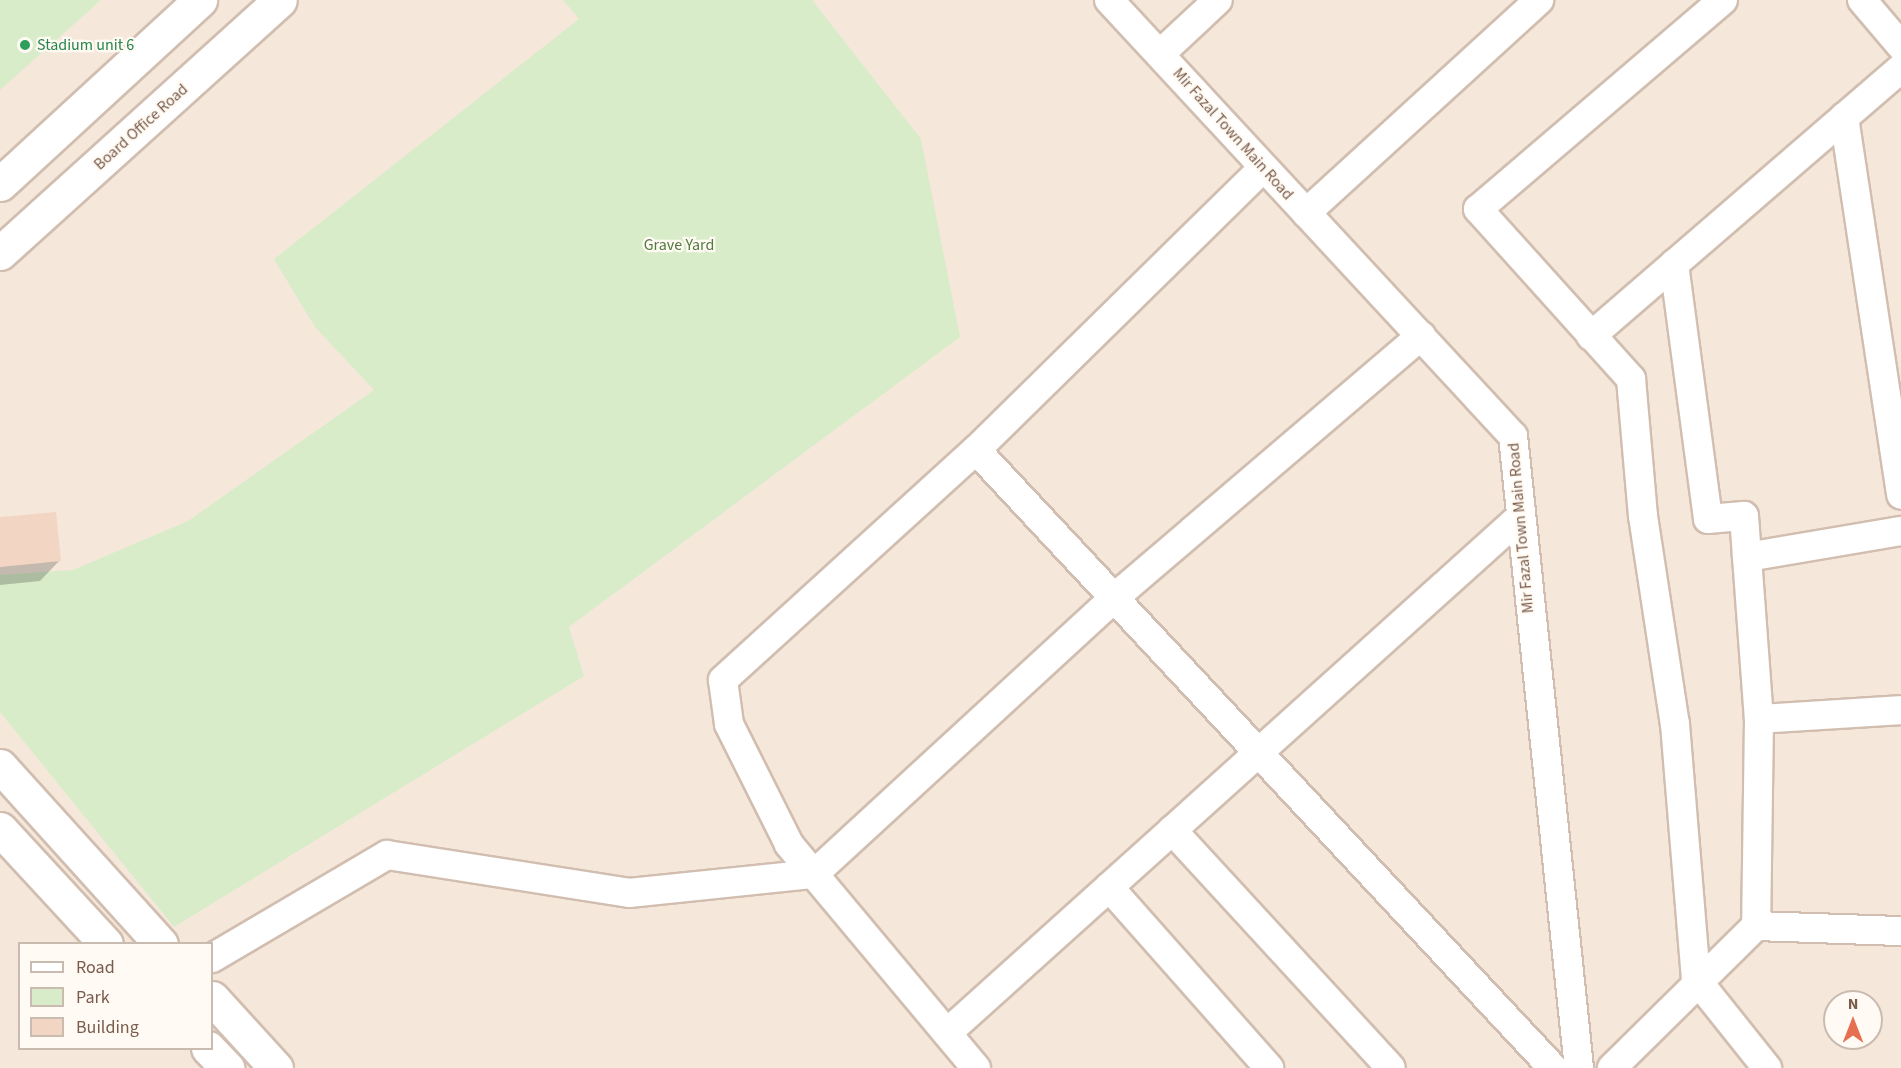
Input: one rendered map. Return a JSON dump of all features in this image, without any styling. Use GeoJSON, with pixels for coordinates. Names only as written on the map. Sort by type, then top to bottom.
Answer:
{"type":"FeatureCollection","features":[{"type":"Feature","properties":{"kind":"street"},"geometry":{"type":"LineString","coordinates":[[0,184],[200,0]]}},
{"type":"Feature","properties":{"kind":"street","name":"Board Office Road"},"geometry":{"type":"LineString","coordinates":[[0,253],[280,0]]}},
{"type":"Feature","properties":{"kind":"street","name":"Mir Fazal Town Main Road"},"geometry":{"type":"LineString","coordinates":[[1110,0],[1261,170],[1306,213],[1513,436],[1518,519],[1579,1068]]}},
{"type":"Feature","properties":{"kind":"street"},"geometry":{"type":"LineString","coordinates":[[1160,54],[1218,0]]}},
{"type":"Feature","properties":{"kind":"street"},"geometry":{"type":"LineString","coordinates":[[1306,213],[1539,0]]}},
{"type":"Feature","properties":{"kind":"street"},"geometry":{"type":"LineString","coordinates":[[1723,0],[1478,209],[1631,379],[1642,516],[1675,724],[1696,979],[1767,1068]]}},
{"type":"Feature","properties":{"kind":"street"},"geometry":{"type":"LineString","coordinates":[[1862,0],[1901,46]]}},
{"type":"Feature","properties":{"kind":"street"},"geometry":{"type":"LineString","coordinates":[[1591,336],[1901,68]]}},
{"type":"Feature","properties":{"kind":"street"},"geometry":{"type":"LineString","coordinates":[[1844,117],[1893,394],[1901,495]]}},
{"type":"Feature","properties":{"kind":"street"},"geometry":{"type":"LineString","coordinates":[[976,1068],[789,844],[729,724],[723,680],[976,450],[1261,170]]}},
{"type":"Feature","properties":{"kind":"street"},"geometry":{"type":"LineString","coordinates":[[1674,264],[1708,519],[1744,516],[1758,719],[1756,926]]}},
{"type":"Feature","properties":{"kind":"street"},"geometry":{"type":"LineString","coordinates":[[213,957],[387,855],[629,893],[814,874],[1114,598],[1421,336]]}},
{"type":"Feature","properties":{"kind":"street"},"geometry":{"type":"LineString","coordinates":[[976,450],[1553,1068]]}},
{"type":"Feature","properties":{"kind":"street"},"geometry":{"type":"LineString","coordinates":[[947,1033],[1518,519]]}},
{"type":"Feature","properties":{"kind":"street"},"geometry":{"type":"LineString","coordinates":[[1747,557],[1901,531]]}},
{"type":"Feature","properties":{"kind":"street"},"geometry":{"type":"LineString","coordinates":[[1758,719],[1901,710]]}},
{"type":"Feature","properties":{"kind":"street"},"geometry":{"type":"LineString","coordinates":[[0,766],[159,942]]}},
{"type":"Feature","properties":{"kind":"street"},"geometry":{"type":"LineString","coordinates":[[0,829],[104,942]]}},
{"type":"Feature","properties":{"kind":"street"},"geometry":{"type":"LineString","coordinates":[[1172,830],[1391,1068]]}},
{"type":"Feature","properties":{"kind":"street"},"geometry":{"type":"LineString","coordinates":[[1109,887],[1269,1068]]}},
{"type":"Feature","properties":{"kind":"street"},"geometry":{"type":"LineString","coordinates":[[1612,1068],[1696,979],[1756,926],[1901,932]]}},
{"type":"Feature","properties":{"kind":"street"},"geometry":{"type":"LineString","coordinates":[[210,1050],[227,1068],[265,1056],[213,999]]}},
{"type":"Feature","properties":{"kind":"shaded area"},"geometry":{"type":"Polygon","coordinates":[[[0,0],[1901,0],[1901,1068],[0,1068],[0,0]]]}},
{"type":"Feature","properties":{"kind":"green space","name":"Stadium unit 6"},"geometry":{"type":"Polygon","coordinates":[[[0,0],[101,0],[0,90],[0,0]]]}},
{"type":"Feature","properties":{"kind":"green space","name":"Grave Yard"},"geometry":{"type":"Polygon","coordinates":[[[563,0],[812,0],[921,139],[960,337],[569,627],[584,676],[174,927],[0,712],[0,575],[73,570],[188,521],[374,390],[315,327],[274,259],[579,19],[563,0]]]}},
{"type":"Feature","properties":{"kind":"building"},"geometry":{"type":"Polygon","coordinates":[[[56,512],[61,561],[0,567],[0,517],[56,512]]]}},
{"type":"Feature","properties":{"kind":"place","name":"Stadium unit 6"},"geometry":{"type":"Point","coordinates":[25,45]}}]}
